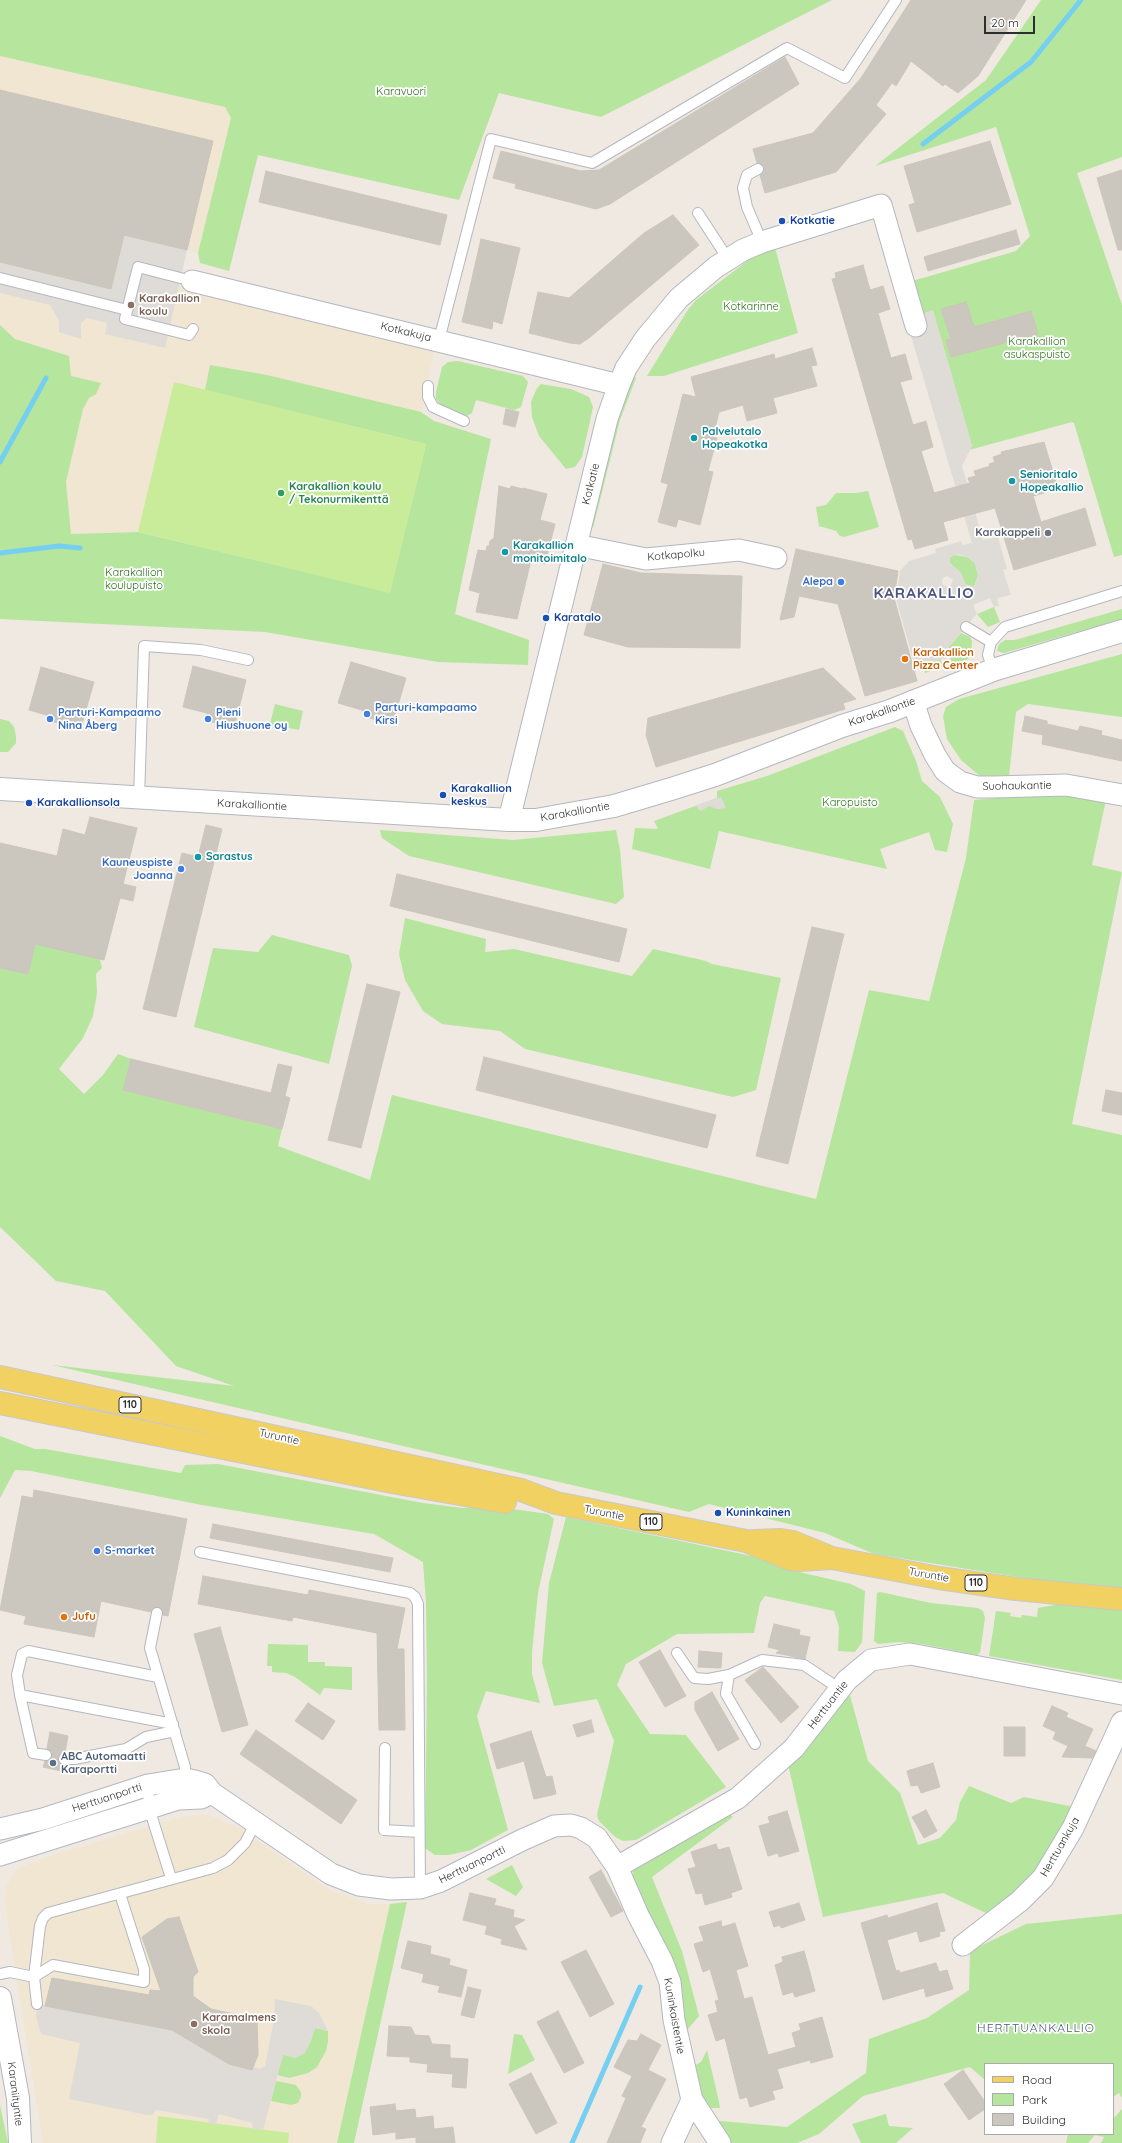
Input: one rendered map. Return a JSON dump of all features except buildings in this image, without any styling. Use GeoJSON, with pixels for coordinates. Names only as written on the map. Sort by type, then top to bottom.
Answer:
{"type":"FeatureCollection","features":[{"type":"Feature","properties":{"kind":"main road"},"geometry":{"type":"LineString","coordinates":[[0,1362],[193,1405],[259,1433]]}},
{"type":"Feature","properties":{"kind":"main road","name":"Turuntie"},"geometry":{"type":"LineString","coordinates":[[0,1377],[521,1490],[556,1503],[746,1541],[790,1559],[799,1560],[832,1558],[939,1578],[1016,1589],[1122,1599]]}},
{"type":"Feature","properties":{"kind":"main road","name":"Turuntie"},"geometry":{"type":"LineString","coordinates":[[0,1403],[392,1482],[518,1505],[556,1503]]}},
{"type":"Feature","properties":{"kind":"street","name":"Kotkatie"},"geometry":{"type":"LineString","coordinates":[[509,820],[607,419],[619,385],[645,339],[679,298],[716,267],[728,260],[762,242],[881,205],[916,326]]}},
{"type":"Feature","properties":{"kind":"street","name":"Kotkakuja"},"geometry":{"type":"LineString","coordinates":[[192,280],[619,385]]}},
{"type":"Feature","properties":{"kind":"street","name":"Kotkapolku"},"geometry":{"type":"LineString","coordinates":[[576,545],[646,558],[739,550],[776,558]]}},
{"type":"Feature","properties":{"kind":"street","name":"Karakalliontie"},"geometry":{"type":"LineString","coordinates":[[0,789],[509,820],[536,820],[632,801],[715,775],[993,670],[1122,631]]}},
{"type":"Feature","properties":{"kind":"street","name":"Suohaukantie"},"geometry":{"type":"LineString","coordinates":[[913,701],[921,726],[935,755],[945,771],[960,782],[977,787],[1066,786],[1122,795]]}},
{"type":"Feature","properties":{"kind":"street","name":"Herttuantie"},"geometry":{"type":"LineString","coordinates":[[617,1867],[738,1798],[794,1748],[847,1680],[871,1660],[910,1654],[1122,1694]]}},
{"type":"Feature","properties":{"kind":"street","name":"Herttuankuja"},"geometry":{"type":"LineString","coordinates":[[963,1945],[1020,1901],[1043,1878],[1073,1828],[1122,1722]]}},
{"type":"Feature","properties":{"kind":"street","name":"Herttuanportti"},"geometry":{"type":"LineString","coordinates":[[0,1829],[43,1819],[148,1784],[185,1789],[201,1798],[212,1793],[331,1874],[359,1885],[377,1889],[420,1888],[441,1881],[522,1840],[554,1826],[571,1825],[588,1831],[597,1838],[617,1867]]}},
{"type":"Feature","properties":{"kind":"street","name":"Herttuanportti"},"geometry":{"type":"LineString","coordinates":[[0,1855],[149,1808],[185,1789]]}},
{"type":"Feature","properties":{"kind":"street","name":"Kuninkaistentie"},"geometry":{"type":"LineString","coordinates":[[617,1867],[638,1916],[662,1961],[670,1982],[674,2020],[692,2100],[720,2143]]}},
{"type":"Feature","properties":{"kind":"street","name":"Karaniityntie"},"geometry":{"type":"LineString","coordinates":[[0,1998],[18,2098],[19,2143]]}},
{"type":"Feature","properties":{"kind":"street","name":"Karaniityntie"},"geometry":{"type":"LineString","coordinates":[[0,2079],[19,2143]]}},
{"type":"Feature","properties":{"kind":"street"},"geometry":{"type":"LineString","coordinates":[[672,2143],[692,2100]]}},
{"type":"Feature","properties":{"kind":"lane"},"geometry":{"type":"LineString","coordinates":[[439,340],[491,139],[592,164],[787,48],[845,78],[896,0]]}},
{"type":"Feature","properties":{"kind":"lane"},"geometry":{"type":"LineString","coordinates":[[758,168],[747,175],[743,188],[747,207],[762,242]]}},
{"type":"Feature","properties":{"kind":"lane"},"geometry":{"type":"LineString","coordinates":[[698,213],[728,260]]}},
{"type":"Feature","properties":{"kind":"lane"},"geometry":{"type":"LineString","coordinates":[[192,280],[138,267],[125,319],[189,335],[193,329]]}},
{"type":"Feature","properties":{"kind":"lane"},"geometry":{"type":"LineString","coordinates":[[0,278],[127,310]]}},
{"type":"Feature","properties":{"kind":"lane"},"geometry":{"type":"LineString","coordinates":[[428,386],[428,397],[433,407],[464,421]]}},
{"type":"Feature","properties":{"kind":"lane"},"geometry":{"type":"LineString","coordinates":[[993,670],[988,655],[991,642],[1008,625],[1122,591]]}},
{"type":"Feature","properties":{"kind":"lane"},"geometry":{"type":"LineString","coordinates":[[966,627],[991,642]]}},
{"type":"Feature","properties":{"kind":"lane"},"geometry":{"type":"LineString","coordinates":[[139,798],[144,646],[201,650],[248,660]]}},
{"type":"Feature","properties":{"kind":"lane"},"geometry":{"type":"LineString","coordinates":[[200,1552],[410,1593],[415,1598],[418,1604],[420,1888]]}},
{"type":"Feature","properties":{"kind":"lane"},"geometry":{"type":"LineString","coordinates":[[157,1613],[150,1648],[185,1767],[185,1789]]}},
{"type":"Feature","properties":{"kind":"lane"},"geometry":{"type":"LineString","coordinates":[[46,1755],[33,1753],[17,1675],[22,1654],[28,1651],[158,1677]]}},
{"type":"Feature","properties":{"kind":"lane"},"geometry":{"type":"LineString","coordinates":[[677,1653],[694,1678],[708,1679],[729,1675],[762,1660],[804,1665],[840,1689]]}},
{"type":"Feature","properties":{"kind":"lane"},"geometry":{"type":"LineString","coordinates":[[729,1675],[726,1694],[756,1744]]}},
{"type":"Feature","properties":{"kind":"lane"},"geometry":{"type":"LineString","coordinates":[[20,1695],[174,1727]]}},
{"type":"Feature","properties":{"kind":"lane"},"geometry":{"type":"LineString","coordinates":[[64,1759],[74,1759],[126,1749],[146,1737],[174,1727]]}},
{"type":"Feature","properties":{"kind":"lane"},"geometry":{"type":"LineString","coordinates":[[385,1748],[384,1830],[419,1832]]}},
{"type":"Feature","properties":{"kind":"lane"},"geometry":{"type":"LineString","coordinates":[[148,1784],[149,1808],[171,1878]]}},
{"type":"Feature","properties":{"kind":"lane"},"geometry":{"type":"LineString","coordinates":[[37,2004],[34,1977],[40,1926],[43,1918],[48,1913],[120,1894],[171,1878],[213,1868],[228,1860],[245,1843],[256,1822]]}},
{"type":"Feature","properties":{"kind":"lane"},"geometry":{"type":"LineString","coordinates":[[0,1974],[10,1972],[34,1977],[53,1965],[144,1982],[144,1968],[120,1894]]}},
{"type":"Feature","properties":{"kind":"shaded area","name":"Karakallion koulu"},"geometry":{"type":"Polygon","coordinates":[[[0,56],[225,107],[231,118],[198,253],[187,250],[179,286],[435,347],[421,412],[434,421],[390,593],[138,532],[71,534],[66,482],[83,409],[71,376],[69,356],[15,339],[0,325],[0,56]]]}},
{"type":"Feature","properties":{"kind":"shaded area"},"geometry":{"type":"Polygon","coordinates":[[[124,235],[187,250],[165,348],[105,334],[107,323],[87,318],[81,323],[81,339],[59,332],[59,320],[50,305],[0,293],[0,262],[111,289],[124,235]]]}},
{"type":"Feature","properties":{"kind":"shaded area"},"geometry":{"type":"Polygon","coordinates":[[[933,310],[972,446],[962,466],[983,540],[998,537],[1007,569],[1003,570],[1011,595],[997,598],[999,606],[994,607],[990,598],[973,605],[977,614],[947,649],[950,657],[915,666],[896,599],[900,571],[909,561],[936,553],[935,549],[961,541],[962,545],[972,543],[906,319],[933,310]],[[958,554],[950,557],[950,563],[961,573],[965,584],[974,587],[978,575],[975,563],[967,557],[958,554]],[[947,576],[943,578],[942,582],[943,585],[948,587],[951,585],[953,580],[947,576]]]}},
{"type":"Feature","properties":{"kind":"shaded area"},"geometry":{"type":"Polygon","coordinates":[[[721,797],[726,808],[717,809],[709,806],[701,811],[696,805],[721,797]]]}},
{"type":"Feature","properties":{"kind":"shaded area","name":"Karamalmens skola"},"geometry":{"type":"Polygon","coordinates":[[[208,1815],[236,1826],[328,1889],[369,1904],[390,1904],[337,2143],[43,2143],[5,1905],[6,1887],[17,1869],[53,1855],[185,1816],[208,1815]]]}},
{"type":"Feature","properties":{"kind":"shaded area"},"geometry":{"type":"Polygon","coordinates":[[[275,1999],[311,2006],[319,2013],[328,2031],[315,2028],[305,2053],[295,2058],[283,2055],[263,2130],[253,2129],[252,2123],[219,2114],[216,2124],[208,2123],[209,2119],[156,2110],[152,2115],[147,2115],[69,2099],[80,2043],[41,2034],[36,2016],[37,2004],[172,2030],[229,2064],[252,2070],[253,2067],[260,2069],[265,2066],[274,2019],[275,1999]]]}},
{"type":"Feature","properties":{"kind":"green space","name":"Karavuori"},"geometry":{"type":"Polygon","coordinates":[[[0,0],[832,0],[601,117],[499,93],[459,200],[258,155],[229,271],[200,263],[198,253],[231,118],[225,107],[0,56],[0,0]]]}},
{"type":"Feature","properties":{"kind":"green space","name":"Karakallion asukaspuisto"},"geometry":{"type":"Polygon","coordinates":[[[1041,0],[1122,0],[1122,157],[1077,173],[1122,305],[1122,555],[1114,557],[1074,423],[1072,422],[969,450],[972,446],[933,311],[919,315],[909,282],[1016,251],[1030,236],[996,127],[875,166],[986,80],[1041,0]]]}},
{"type":"Feature","properties":{"kind":"green space","name":"Kotkarinne"},"geometry":{"type":"Polygon","coordinates":[[[774,244],[798,333],[664,376],[647,376],[687,311],[696,300],[759,252],[774,244]]]}},
{"type":"Feature","properties":{"kind":"green space","name":"Karakallion koulupuisto"},"geometry":{"type":"Polygon","coordinates":[[[0,325],[15,339],[69,356],[71,376],[101,383],[96,394],[89,398],[83,409],[66,482],[71,534],[138,532],[390,592],[426,444],[205,390],[210,365],[267,375],[421,412],[434,421],[491,439],[455,614],[529,640],[528,665],[438,662],[265,632],[0,619],[0,325]]]}},
{"type":"Feature","properties":{"kind":"green space"},"geometry":{"type":"Polygon","coordinates":[[[458,361],[523,376],[528,382],[521,407],[514,410],[476,400],[472,413],[467,416],[443,408],[436,399],[436,392],[442,367],[448,362],[458,361]]]}},
{"type":"Feature","properties":{"kind":"green space"},"geometry":{"type":"Polygon","coordinates":[[[634,377],[636,378],[620,420],[593,528],[590,527],[616,417],[634,377]]]}},
{"type":"Feature","properties":{"kind":"green space","name":"Karakallion koulu / Tekonurmikenttä"},"geometry":{"type":"Polygon","coordinates":[[[174,382],[426,444],[390,593],[138,532],[174,382]]]}},
{"type":"Feature","properties":{"kind":"green space"},"geometry":{"type":"Polygon","coordinates":[[[541,384],[571,389],[589,397],[593,407],[582,457],[575,467],[566,469],[539,436],[532,417],[531,402],[537,388],[541,384]]]}},
{"type":"Feature","properties":{"kind":"green space"},"geometry":{"type":"Polygon","coordinates":[[[868,491],[879,527],[844,537],[840,536],[836,531],[819,526],[816,507],[826,505],[836,493],[856,493],[868,491]]]}},
{"type":"Feature","properties":{"kind":"green space"},"geometry":{"type":"Polygon","coordinates":[[[955,555],[967,557],[975,563],[978,575],[974,587],[965,584],[961,573],[950,563],[950,557],[955,555]]]}},
{"type":"Feature","properties":{"kind":"green space"},"geometry":{"type":"Polygon","coordinates":[[[994,607],[1000,622],[988,627],[977,614],[994,607]]]}},
{"type":"Feature","properties":{"kind":"green space"},"geometry":{"type":"Polygon","coordinates":[[[1122,609],[1122,619],[1004,653],[997,651],[999,644],[1005,640],[1015,640],[1122,609]]]}},
{"type":"Feature","properties":{"kind":"green space"},"geometry":{"type":"Polygon","coordinates":[[[961,633],[970,637],[972,641],[971,656],[967,660],[952,663],[947,649],[961,633]]]}},
{"type":"Feature","properties":{"kind":"green space"},"geometry":{"type":"Polygon","coordinates":[[[1122,654],[1122,717],[1028,704],[1016,712],[1009,776],[980,776],[961,760],[947,739],[943,716],[946,707],[959,699],[1122,654]]]}},
{"type":"Feature","properties":{"kind":"green space"},"geometry":{"type":"Polygon","coordinates":[[[940,658],[943,666],[925,673],[922,663],[940,658]]]}},
{"type":"Feature","properties":{"kind":"green space"},"geometry":{"type":"Polygon","coordinates":[[[275,704],[303,711],[299,730],[270,724],[275,704]]]}},
{"type":"Feature","properties":{"kind":"green space"},"geometry":{"type":"Polygon","coordinates":[[[0,719],[9,721],[14,727],[16,743],[8,752],[0,752],[0,719]]]}},
{"type":"Feature","properties":{"kind":"green space","name":"Karopuisto"},"geometry":{"type":"Polygon","coordinates":[[[895,727],[903,731],[916,761],[922,781],[940,797],[953,824],[947,852],[935,850],[929,832],[880,849],[887,869],[719,831],[710,869],[632,849],[635,828],[658,829],[654,821],[717,798],[717,791],[767,776],[895,727]]]}},
{"type":"Feature","properties":{"kind":"green space"},"geometry":{"type":"Polygon","coordinates":[[[1070,791],[1106,800],[1092,865],[1122,872],[1072,1124],[1122,1135],[1122,1589],[1061,1584],[874,1554],[825,1533],[709,1504],[689,1512],[52,1365],[234,1386],[176,1366],[105,1291],[56,1281],[0,1227],[0,968],[28,974],[35,944],[98,952],[102,968],[96,974],[97,993],[93,1016],[83,1038],[59,1069],[84,1094],[103,1075],[118,1054],[131,1059],[123,1090],[282,1129],[278,1146],[370,1180],[392,1095],[816,1199],[869,990],[929,1001],[966,858],[974,800],[1070,791]]]}},
{"type":"Feature","properties":{"kind":"green space"},"geometry":{"type":"Polygon","coordinates":[[[380,830],[513,840],[616,830],[620,850],[624,897],[616,904],[409,856],[382,838],[380,830]]]}},
{"type":"Feature","properties":{"kind":"green space"},"geometry":{"type":"Polygon","coordinates":[[[405,918],[486,939],[485,952],[514,949],[632,976],[653,949],[706,961],[712,964],[781,978],[756,1090],[733,1097],[525,1049],[500,1031],[442,1024],[423,1011],[405,980],[399,954],[405,918]]]}},
{"type":"Feature","properties":{"kind":"green space"},"geometry":{"type":"Polygon","coordinates":[[[272,935],[349,955],[352,966],[329,1064],[194,1027],[213,948],[258,952],[272,935]]]}},
{"type":"Feature","properties":{"kind":"green space"},"geometry":{"type":"Polygon","coordinates":[[[0,1436],[35,1449],[45,1449],[181,1473],[185,1465],[218,1464],[423,1503],[463,1508],[492,1506],[548,1514],[554,1519],[538,1593],[532,1652],[532,1674],[540,1703],[486,1691],[477,1716],[508,1830],[471,1850],[449,1855],[435,1855],[425,1848],[427,1678],[426,1602],[423,1562],[374,1534],[202,1505],[31,1471],[15,1470],[0,1498],[0,1436]]]}},
{"type":"Feature","properties":{"kind":"green space"},"geometry":{"type":"Polygon","coordinates":[[[566,1517],[785,1563],[786,1569],[851,1584],[865,1591],[862,1642],[855,1652],[838,1651],[839,1627],[834,1611],[765,1596],[760,1603],[754,1633],[677,1634],[626,1664],[617,1685],[650,1734],[686,1735],[726,1787],[636,1840],[623,1841],[615,1837],[599,1821],[597,1815],[614,1741],[597,1699],[554,1706],[542,1663],[549,1583],[566,1517]]]}},
{"type":"Feature","properties":{"kind":"green space"},"geometry":{"type":"Polygon","coordinates":[[[880,1592],[931,1603],[978,1608],[983,1611],[985,1618],[980,1653],[977,1655],[922,1644],[899,1642],[878,1644],[874,1641],[877,1593],[880,1592]]]}},
{"type":"Feature","properties":{"kind":"green space"},"geometry":{"type":"Polygon","coordinates":[[[1065,1603],[1122,1609],[1122,1680],[989,1656],[996,1611],[1011,1613],[1010,1616],[1021,1618],[1022,1615],[1037,1617],[1038,1608],[1065,1603]]]}},
{"type":"Feature","properties":{"kind":"green space"},"geometry":{"type":"Polygon","coordinates":[[[268,1644],[308,1645],[308,1662],[325,1662],[325,1666],[352,1667],[352,1690],[324,1688],[320,1695],[295,1677],[286,1673],[272,1672],[272,1666],[267,1666],[268,1644]]]}},
{"type":"Feature","properties":{"kind":"green space"},"geometry":{"type":"Polygon","coordinates":[[[848,1688],[868,1761],[900,1793],[918,1845],[940,1838],[956,1820],[960,1802],[969,1786],[1011,1803],[1024,1797],[1074,1807],[1053,1854],[1018,1893],[986,1913],[943,1893],[823,1917],[788,1764],[848,1688]]]}},
{"type":"Feature","properties":{"kind":"green space"},"geometry":{"type":"Polygon","coordinates":[[[728,1813],[733,1817],[652,1877],[682,1951],[699,2016],[687,2030],[682,2006],[641,1916],[632,1879],[633,1871],[637,1864],[728,1813]]]}},
{"type":"Feature","properties":{"kind":"green space"},"geometry":{"type":"Polygon","coordinates":[[[512,1865],[523,1887],[516,1896],[486,1879],[512,1865]]]}},
{"type":"Feature","properties":{"kind":"green space"},"geometry":{"type":"Polygon","coordinates":[[[407,1902],[354,2143],[337,2143],[390,1904],[407,1902]]]}},
{"type":"Feature","properties":{"kind":"green space"},"geometry":{"type":"Polygon","coordinates":[[[1122,1914],[1122,2098],[1119,2093],[1114,2096],[1114,2063],[984,2063],[984,2079],[970,2067],[863,2096],[819,2134],[797,2143],[724,2143],[712,2125],[721,2121],[787,2127],[866,2073],[869,2039],[927,2018],[969,1990],[970,1951],[1026,1924],[1122,1914]]]}},
{"type":"Feature","properties":{"kind":"green space"},"geometry":{"type":"Polygon","coordinates":[[[315,2028],[328,2031],[326,2051],[317,2067],[308,2073],[289,2078],[277,2075],[283,2055],[310,2043],[315,2028]]]}},
{"type":"Feature","properties":{"kind":"green space"},"geometry":{"type":"Polygon","coordinates":[[[514,2034],[522,2035],[535,2060],[508,2074],[514,2034]]]}},
{"type":"Feature","properties":{"kind":"green space"},"geometry":{"type":"Polygon","coordinates":[[[707,2050],[720,2108],[711,2108],[692,2086],[689,2069],[701,2062],[707,2050]]]}},
{"type":"Feature","properties":{"kind":"green space"},"geometry":{"type":"Polygon","coordinates":[[[276,2081],[296,2085],[301,2092],[301,2097],[298,2103],[291,2105],[271,2101],[276,2081]]]}},
{"type":"Feature","properties":{"kind":"green space"},"geometry":{"type":"Polygon","coordinates":[[[0,2105],[8,2143],[0,2143],[0,2105]]]}},
{"type":"Feature","properties":{"kind":"green space"},"geometry":{"type":"Polygon","coordinates":[[[1122,2109],[1122,2143],[1101,2143],[1104,2137],[1095,2135],[1114,2135],[1114,2118],[1122,2109]]]}},
{"type":"Feature","properties":{"kind":"green space"},"geometry":{"type":"Polygon","coordinates":[[[886,2114],[889,2126],[913,2128],[896,2143],[861,2143],[852,2124],[886,2114]]]}},
{"type":"Feature","properties":{"kind":"green space"},"geometry":{"type":"Polygon","coordinates":[[[158,2116],[289,2133],[288,2143],[156,2143],[158,2116]]]}},
{"type":"Feature","properties":{"kind":"green space"},"geometry":{"type":"Polygon","coordinates":[[[1068,2135],[1095,2135],[1088,2143],[1066,2143],[1068,2135]]]}},
{"type":"Feature","properties":{"kind":"waterway"},"geometry":{"type":"LineString","coordinates":[[923,144],[1031,62],[1081,0]]}},
{"type":"Feature","properties":{"kind":"waterway"},"geometry":{"type":"LineString","coordinates":[[0,462],[46,378]]}},
{"type":"Feature","properties":{"kind":"waterway"},"geometry":{"type":"LineString","coordinates":[[0,553],[59,546],[80,548]]}},
{"type":"Feature","properties":{"kind":"waterway"},"geometry":{"type":"LineString","coordinates":[[572,2143],[640,1987]]}},
{"type":"Feature","properties":{"kind":"place","name":"Kotkatie"},"geometry":{"type":"Point","coordinates":[782,221]}},
{"type":"Feature","properties":{"kind":"place","name":"Karakallion koulu"},"geometry":{"type":"Point","coordinates":[131,305]}},
{"type":"Feature","properties":{"kind":"place","name":"Palvelutalo Hopeakotka"},"geometry":{"type":"Point","coordinates":[694,438]}},
{"type":"Feature","properties":{"kind":"place","name":"Senioritalo Hopeakallio"},"geometry":{"type":"Point","coordinates":[1012,481]}},
{"type":"Feature","properties":{"kind":"place","name":"Karakallion koulu / Tekonurmikenttä"},"geometry":{"type":"Point","coordinates":[281,493]}},
{"type":"Feature","properties":{"kind":"place","name":"Karakappeli"},"geometry":{"type":"Point","coordinates":[1048,533]}},
{"type":"Feature","properties":{"kind":"place","name":"Karakallion monitoimitalo"},"geometry":{"type":"Point","coordinates":[505,552]}},
{"type":"Feature","properties":{"kind":"place","name":"Alepa"},"geometry":{"type":"Point","coordinates":[841,582]}},
{"type":"Feature","properties":{"kind":"place","name":"Karatalo"},"geometry":{"type":"Point","coordinates":[546,618]}},
{"type":"Feature","properties":{"kind":"place","name":"Karakallion Pizza Center"},"geometry":{"type":"Point","coordinates":[905,659]}},
{"type":"Feature","properties":{"kind":"place","name":"Parturi-kampaamo Kirsi"},"geometry":{"type":"Point","coordinates":[367,714]}},
{"type":"Feature","properties":{"kind":"place","name":"Parturi-Kampaamo Nina Åberg"},"geometry":{"type":"Point","coordinates":[50,719]}},
{"type":"Feature","properties":{"kind":"place","name":"Pieni Hiushuone oy"},"geometry":{"type":"Point","coordinates":[208,719]}},
{"type":"Feature","properties":{"kind":"place","name":"Karakallion keskus"},"geometry":{"type":"Point","coordinates":[443,795]}},
{"type":"Feature","properties":{"kind":"place","name":"Karakallionsola"},"geometry":{"type":"Point","coordinates":[29,803]}},
{"type":"Feature","properties":{"kind":"place","name":"Sarastus"},"geometry":{"type":"Point","coordinates":[198,857]}},
{"type":"Feature","properties":{"kind":"place","name":"Kauneuspiste Joanna"},"geometry":{"type":"Point","coordinates":[181,869]}},
{"type":"Feature","properties":{"kind":"place","name":"Kuninkainen"},"geometry":{"type":"Point","coordinates":[718,1513]}},
{"type":"Feature","properties":{"kind":"place","name":"S-market"},"geometry":{"type":"Point","coordinates":[97,1551]}},
{"type":"Feature","properties":{"kind":"place","name":"Jufu"},"geometry":{"type":"Point","coordinates":[64,1617]}},
{"type":"Feature","properties":{"kind":"place","name":"ABC Automaatti Karaportti"},"geometry":{"type":"Point","coordinates":[53,1763]}},
{"type":"Feature","properties":{"kind":"place","name":"Karamalmens skola"},"geometry":{"type":"Point","coordinates":[194,2024]}},
{"type":"Feature","properties":{"kind":"district","name":"KARAKALLIO"},"geometry":{"type":"Point","coordinates":[924,593]}},
{"type":"Feature","properties":{"kind":"district","name":"HERTTUANKALLIO"},"geometry":{"type":"Point","coordinates":[1036,2028]}}]}
